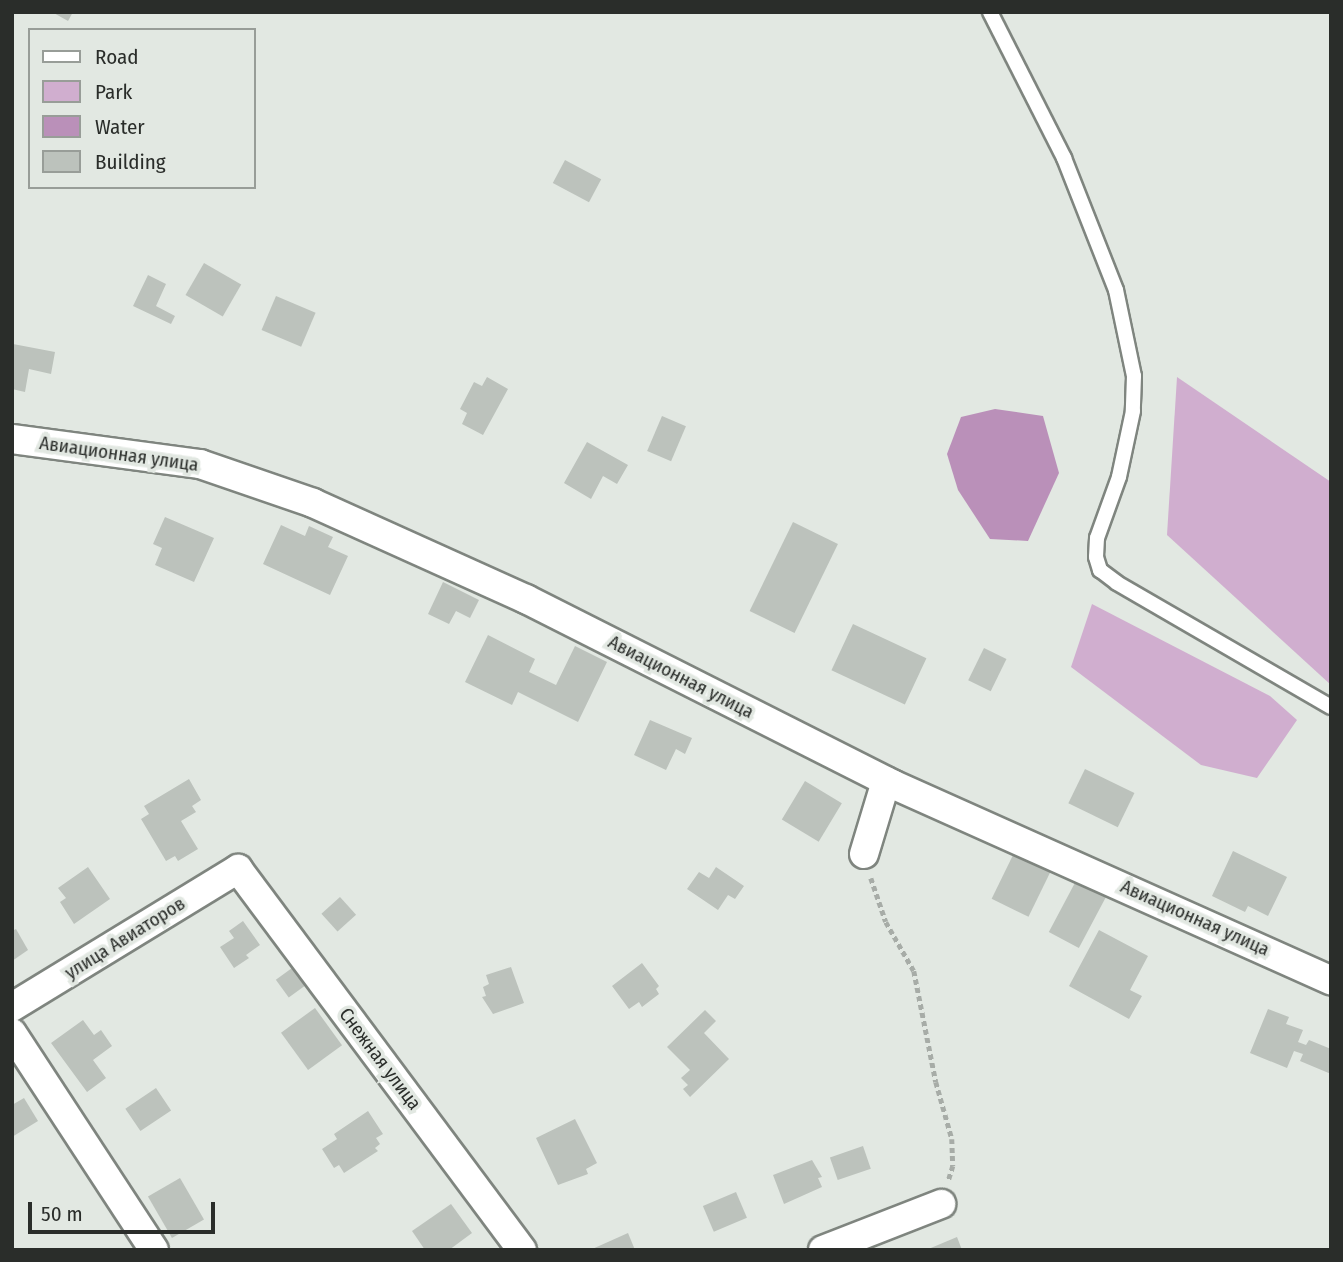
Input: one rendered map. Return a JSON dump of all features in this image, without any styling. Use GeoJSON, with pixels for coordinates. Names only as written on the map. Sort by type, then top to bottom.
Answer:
{"type":"FeatureCollection","features":[{"type":"Feature","properties":{"kind":"street","name":"Авиационная улица"},"geometry":{"type":"LineString","coordinates":[[12,439],[200,464],[313,503],[526,599],[886,781],[1331,980]]}},
{"type":"Feature","properties":{"kind":"street"},"geometry":{"type":"LineString","coordinates":[[864,854],[886,781]]}},
{"type":"Feature","properties":{"kind":"street","name":"улица Авиаторов"},"geometry":{"type":"LineString","coordinates":[[12,1007],[238,869]]}},
{"type":"Feature","properties":{"kind":"street","name":"Снежная улица"},"geometry":{"type":"LineString","coordinates":[[238,869],[522,1250]]}},
{"type":"Feature","properties":{"kind":"street"},"geometry":{"type":"LineString","coordinates":[[12,1033],[154,1250]]}},
{"type":"Feature","properties":{"kind":"street"},"geometry":{"type":"LineString","coordinates":[[823,1250],[941,1203]]}},
{"type":"Feature","properties":{"kind":"lane"},"geometry":{"type":"LineString","coordinates":[[990,12],[1064,158],[1116,290],[1134,376],[1133,411],[1119,477],[1097,538],[1096,556],[1100,570],[1117,583],[1331,707]]}},
{"type":"Feature","properties":{"kind":"path"},"geometry":{"type":"LineString","coordinates":[[864,854],[886,922],[914,971],[936,1082],[952,1139],[953,1166],[941,1203]]}},
{"type":"Feature","properties":{"kind":"green space"},"geometry":{"type":"Polygon","coordinates":[[[1177,377],[1331,482],[1331,685],[1167,535],[1177,377]]]}},
{"type":"Feature","properties":{"kind":"green space"},"geometry":{"type":"Polygon","coordinates":[[[1092,604],[1270,696],[1297,720],[1257,778],[1201,765],[1071,667],[1092,604]]]}},
{"type":"Feature","properties":{"kind":"water"},"geometry":{"type":"Polygon","coordinates":[[[995,409],[1043,416],[1059,473],[1028,541],[990,539],[958,490],[947,454],[961,417],[995,409]]]}},
{"type":"Feature","properties":{"kind":"building"},"geometry":{"type":"Polygon","coordinates":[[[52,12],[73,12],[68,21],[52,12]]]}},
{"type":"Feature","properties":{"kind":"building"},"geometry":{"type":"Polygon","coordinates":[[[565,160],[601,179],[589,202],[553,183],[565,160]]]}},
{"type":"Feature","properties":{"kind":"building"},"geometry":{"type":"Polygon","coordinates":[[[204,263],[241,284],[223,317],[186,295],[204,263]]]}},
{"type":"Feature","properties":{"kind":"building"},"geometry":{"type":"Polygon","coordinates":[[[148,275],[166,284],[156,306],[175,316],[171,324],[133,306],[148,275]]]}},
{"type":"Feature","properties":{"kind":"building"},"geometry":{"type":"Polygon","coordinates":[[[276,296],[316,313],[301,347],[262,330],[276,296]]]}},
{"type":"Feature","properties":{"kind":"building"},"geometry":{"type":"Polygon","coordinates":[[[13,344],[55,352],[51,374],[29,369],[25,392],[12,389],[13,344]]]}},
{"type":"Feature","properties":{"kind":"building"},"geometry":{"type":"Polygon","coordinates":[[[487,377],[508,389],[483,435],[462,424],[467,413],[460,409],[474,382],[482,386],[487,377]]]}},
{"type":"Feature","properties":{"kind":"building"},"geometry":{"type":"Polygon","coordinates":[[[662,416],[686,426],[671,461],[647,451],[662,416]]]}},
{"type":"Feature","properties":{"kind":"building"},"geometry":{"type":"Polygon","coordinates":[[[587,442],[628,465],[617,484],[603,476],[591,499],[564,483],[587,442]]]}},
{"type":"Feature","properties":{"kind":"building"},"geometry":{"type":"Polygon","coordinates":[[[165,517],[214,538],[194,582],[155,565],[162,548],[153,544],[165,517]]]}},
{"type":"Feature","properties":{"kind":"building"},"geometry":{"type":"Polygon","coordinates":[[[793,522],[838,544],[795,633],[750,611],[793,522]]]}},
{"type":"Feature","properties":{"kind":"building"},"geometry":{"type":"Polygon","coordinates":[[[281,525],[305,536],[309,526],[333,537],[328,547],[348,556],[330,595],[263,564],[281,525]]]}},
{"type":"Feature","properties":{"kind":"building"},"geometry":{"type":"Polygon","coordinates":[[[443,582],[479,600],[470,618],[456,611],[449,624],[428,614],[443,582]]]}},
{"type":"Feature","properties":{"kind":"building"},"geometry":{"type":"Polygon","coordinates":[[[853,624],[926,658],[905,704],[831,670],[853,624]]]}},
{"type":"Feature","properties":{"kind":"building"},"geometry":{"type":"Polygon","coordinates":[[[488,635],[535,659],[529,672],[556,685],[575,646],[607,662],[578,722],[518,692],[512,705],[465,682],[488,635]]]}},
{"type":"Feature","properties":{"kind":"building"},"geometry":{"type":"Polygon","coordinates":[[[984,648],[1006,659],[991,691],[968,680],[984,648]]]}},
{"type":"Feature","properties":{"kind":"building"},"geometry":{"type":"Polygon","coordinates":[[[650,720],[692,738],[685,754],[676,749],[666,770],[634,755],[650,720]]]}},
{"type":"Feature","properties":{"kind":"building"},"geometry":{"type":"Polygon","coordinates":[[[1085,769],[1134,793],[1118,827],[1068,803],[1085,769]]]}},
{"type":"Feature","properties":{"kind":"building"},"geometry":{"type":"Polygon","coordinates":[[[189,779],[201,800],[192,806],[196,812],[181,821],[198,849],[178,861],[175,856],[166,861],[141,819],[149,814],[144,806],[189,779]]]}},
{"type":"Feature","properties":{"kind":"building"},"geometry":{"type":"Polygon","coordinates":[[[805,781],[842,803],[819,842],[782,820],[805,781]]]}},
{"type":"Feature","properties":{"kind":"building"},"geometry":{"type":"Polygon","coordinates":[[[1233,851],[1287,877],[1268,916],[1248,906],[1245,912],[1212,896],[1233,851]]]}},
{"type":"Feature","properties":{"kind":"building"},"geometry":{"type":"Polygon","coordinates":[[[1014,853],[1051,871],[1028,917],[992,899],[1014,853]]]}},
{"type":"Feature","properties":{"kind":"building"},"geometry":{"type":"Polygon","coordinates":[[[88,867],[110,899],[74,924],[60,902],[66,898],[58,888],[88,867]]]}},
{"type":"Feature","properties":{"kind":"building"},"geometry":{"type":"Polygon","coordinates":[[[716,867],[744,886],[735,899],[728,895],[718,910],[687,889],[699,872],[709,878],[716,867]]]}},
{"type":"Feature","properties":{"kind":"building"},"geometry":{"type":"Polygon","coordinates":[[[1077,879],[1107,895],[1079,948],[1049,932],[1077,879]]]}},
{"type":"Feature","properties":{"kind":"building"},"geometry":{"type":"Polygon","coordinates":[[[340,897],[356,915],[337,932],[321,914],[340,897]]]}},
{"type":"Feature","properties":{"kind":"building"},"geometry":{"type":"Polygon","coordinates":[[[243,921],[260,945],[246,955],[249,958],[234,968],[220,947],[234,938],[229,931],[243,921]]]}},
{"type":"Feature","properties":{"kind":"building"},"geometry":{"type":"Polygon","coordinates":[[[16,929],[28,950],[12,961],[12,931],[16,929]]]}},
{"type":"Feature","properties":{"kind":"building"},"geometry":{"type":"Polygon","coordinates":[[[1099,930],[1148,956],[1130,990],[1142,996],[1129,1019],[1069,986],[1099,930]]]}},
{"type":"Feature","properties":{"kind":"building"},"geometry":{"type":"Polygon","coordinates":[[[642,963],[659,986],[656,989],[659,994],[642,1007],[639,1002],[629,1009],[612,986],[642,963]]]}},
{"type":"Feature","properties":{"kind":"building"},"geometry":{"type":"Polygon","coordinates":[[[511,967],[524,1003],[493,1014],[482,997],[486,996],[483,987],[489,984],[486,975],[511,967]]]}},
{"type":"Feature","properties":{"kind":"building"},"geometry":{"type":"Polygon","coordinates":[[[292,968],[305,986],[289,998],[276,980],[292,968]]]}},
{"type":"Feature","properties":{"kind":"building"},"geometry":{"type":"Polygon","coordinates":[[[315,1008],[342,1045],[308,1070],[281,1033],[315,1008]]]}},
{"type":"Feature","properties":{"kind":"building"},"geometry":{"type":"Polygon","coordinates":[[[1268,1009],[1289,1017],[1286,1024],[1303,1030],[1298,1042],[1306,1045],[1309,1040],[1331,1049],[1331,1074],[1300,1061],[1303,1054],[1294,1051],[1287,1068],[1250,1053],[1268,1009]]]}},
{"type":"Feature","properties":{"kind":"building"},"geometry":{"type":"Polygon","coordinates":[[[705,1010],[716,1021],[704,1033],[729,1059],[690,1097],[683,1089],[688,1085],[681,1078],[690,1070],[667,1047],[705,1010]]]}},
{"type":"Feature","properties":{"kind":"building"},"geometry":{"type":"Polygon","coordinates":[[[83,1020],[94,1035],[101,1030],[112,1046],[93,1060],[106,1078],[87,1092],[51,1043],[83,1020]]]}},
{"type":"Feature","properties":{"kind":"building"},"geometry":{"type":"Polygon","coordinates":[[[156,1088],[171,1110],[140,1131],[125,1109],[156,1088]]]}},
{"type":"Feature","properties":{"kind":"building"},"geometry":{"type":"Polygon","coordinates":[[[24,1098],[38,1121],[12,1137],[12,1105],[24,1098]]]}},
{"type":"Feature","properties":{"kind":"building"},"geometry":{"type":"Polygon","coordinates":[[[368,1111],[383,1134],[376,1138],[380,1144],[375,1148],[378,1151],[344,1173],[339,1165],[334,1168],[322,1149],[337,1139],[334,1134],[368,1111]]]}},
{"type":"Feature","properties":{"kind":"building"},"geometry":{"type":"Polygon","coordinates":[[[575,1119],[597,1163],[586,1169],[588,1174],[558,1185],[536,1138],[575,1119]]]}},
{"type":"Feature","properties":{"kind":"building"},"geometry":{"type":"Polygon","coordinates":[[[863,1146],[871,1169],[838,1180],[830,1157],[863,1146]]]}},
{"type":"Feature","properties":{"kind":"building"},"geometry":{"type":"Polygon","coordinates":[[[812,1160],[822,1177],[818,1178],[822,1187],[784,1204],[773,1175],[812,1160]]]}},
{"type":"Feature","properties":{"kind":"building"},"geometry":{"type":"Polygon","coordinates":[[[180,1178],[204,1220],[172,1238],[148,1196],[180,1178]]]}},
{"type":"Feature","properties":{"kind":"building"},"geometry":{"type":"Polygon","coordinates":[[[736,1192],[747,1218],[714,1232],[703,1206],[736,1192]]]}},
{"type":"Feature","properties":{"kind":"building"},"geometry":{"type":"Polygon","coordinates":[[[451,1204],[472,1233],[449,1250],[425,1250],[412,1231],[451,1204]]]}},
{"type":"Feature","properties":{"kind":"building"},"geometry":{"type":"Polygon","coordinates":[[[628,1233],[635,1250],[590,1250],[628,1233]]]}},
{"type":"Feature","properties":{"kind":"building"},"geometry":{"type":"Polygon","coordinates":[[[957,1237],[962,1250],[926,1250],[957,1237]]]}}]}
